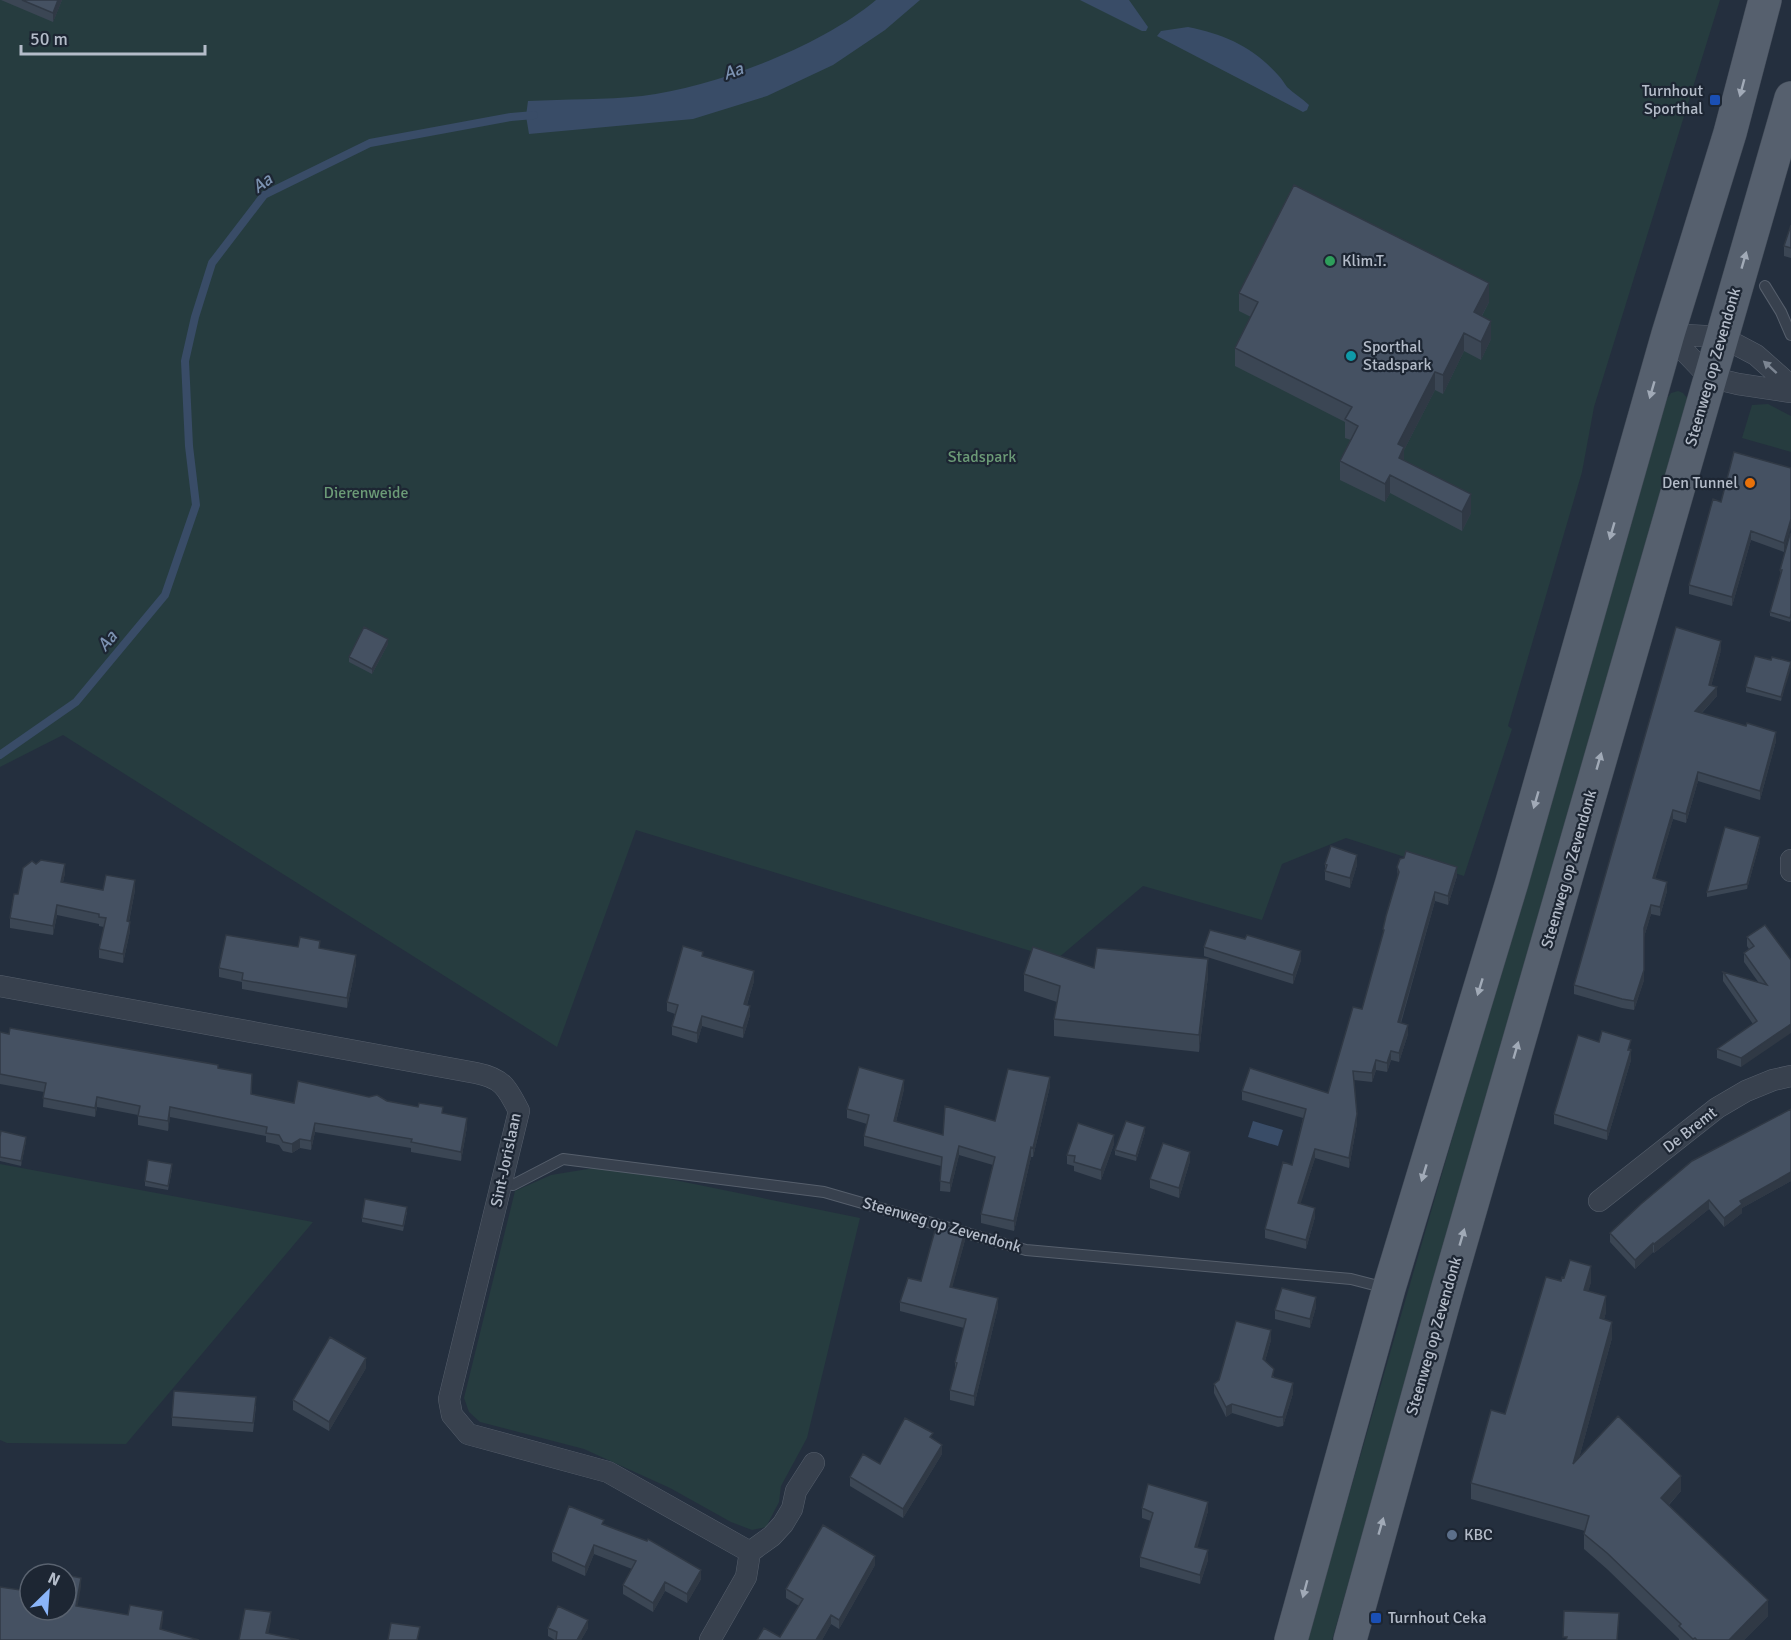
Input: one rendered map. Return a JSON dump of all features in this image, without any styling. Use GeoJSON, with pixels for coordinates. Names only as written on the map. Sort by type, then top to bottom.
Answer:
{"type":"FeatureCollection","features":[{"type":"Feature","properties":{"kind":"main road"},"geometry":{"type":"LineString","coordinates":[[1291,1640],[1389,1288],[1512,882],[1668,334],[1730,133],[1765,0]]}},
{"type":"Feature","properties":{"kind":"main road","name":"Steenweg op Zevendonk"},"geometry":{"type":"LineString","coordinates":[[1350,1640],[1448,1287],[1791,98]]}},
{"type":"Feature","properties":{"kind":"street"},"geometry":{"type":"LineString","coordinates":[[1668,334],[1722,337],[1756,355],[1791,386]]}},
{"type":"Feature","properties":{"kind":"street"},"geometry":{"type":"LineString","coordinates":[[1668,334],[1709,378],[1791,392]]}},
{"type":"Feature","properties":{"kind":"street"},"geometry":{"type":"LineString","coordinates":[[1791,860],[1791,871]]}},
{"type":"Feature","properties":{"kind":"street","name":"Sint-Jorislaan"},"geometry":{"type":"LineString","coordinates":[[0,986],[494,1077],[512,1096],[519,1111],[449,1399],[452,1415],[468,1434],[608,1472],[750,1552]]}},
{"type":"Feature","properties":{"kind":"street","name":"De Bremt"},"geometry":{"type":"LineString","coordinates":[[1599,1201],[1717,1108],[1746,1091],[1773,1080],[1791,1076]]}},
{"type":"Feature","properties":{"kind":"street"},"geometry":{"type":"LineString","coordinates":[[710,1640],[746,1577],[750,1552],[772,1536],[783,1524],[792,1509],[796,1491],[814,1463]]}},
{"type":"Feature","properties":{"kind":"lane"},"geometry":{"type":"LineString","coordinates":[[1765,286],[1781,312],[1791,335]]}},
{"type":"Feature","properties":{"kind":"lane","name":"Steenweg op Zevendonk"},"geometry":{"type":"LineString","coordinates":[[502,1183],[513,1185],[562,1159],[824,1192],[1026,1250],[1351,1279],[1389,1288]]}},
{"type":"Feature","properties":{"kind":"green space","name":"Stadspark"},"geometry":{"type":"Polygon","coordinates":[[[0,0],[1720,0],[1594,407],[1582,472],[1508,726],[1512,729],[1464,876],[1346,838],[1282,864],[1262,920],[1143,886],[1057,959],[636,830],[557,1047],[63,735],[0,767],[0,0]]]}},
{"type":"Feature","properties":{"kind":"green space"},"geometry":{"type":"Polygon","coordinates":[[[1678,391],[1688,399],[1688,407],[1332,1640],[1307,1640],[1666,400],[1671,393],[1678,391]]]}},
{"type":"Feature","properties":{"kind":"green space"},"geometry":{"type":"Polygon","coordinates":[[[1768,404],[1791,416],[1791,452],[1742,438],[1752,405],[1768,404]]]}},
{"type":"Feature","properties":{"kind":"green space"},"geometry":{"type":"Polygon","coordinates":[[[0,1164],[313,1222],[126,1444],[7,1443],[0,1440],[0,1164]]]}},
{"type":"Feature","properties":{"kind":"green space"},"geometry":{"type":"Polygon","coordinates":[[[606,1166],[860,1218],[807,1438],[781,1486],[779,1502],[766,1527],[752,1530],[731,1522],[670,1488],[584,1449],[480,1422],[469,1412],[464,1398],[515,1191],[551,1175],[606,1166]]]}},
{"type":"Feature","properties":{"kind":"water"},"geometry":{"type":"Polygon","coordinates":[[[876,0],[920,0],[885,30],[833,65],[767,96],[693,119],[529,134],[526,116],[528,101],[642,96],[701,84],[796,49],[826,34],[876,0]]]}},
{"type":"Feature","properties":{"kind":"water"},"geometry":{"type":"Polygon","coordinates":[[[1080,0],[1129,0],[1148,27],[1146,31],[1142,31],[1080,0]]]}},
{"type":"Feature","properties":{"kind":"water"},"geometry":{"type":"Polygon","coordinates":[[[1188,27],[1226,38],[1248,49],[1309,105],[1307,110],[1303,112],[1157,36],[1161,31],[1188,27]]]}},
{"type":"Feature","properties":{"kind":"water"},"geometry":{"type":"Polygon","coordinates":[[[1253,1121],[1283,1130],[1278,1146],[1248,1137],[1253,1121]]]}},
{"type":"Feature","properties":{"kind":"building"},"geometry":{"type":"Polygon","coordinates":[[[22,0],[58,0],[53,13],[22,0]]]}},
{"type":"Feature","properties":{"kind":"building","name":"Sporthal Stadspark"},"geometry":{"type":"Polygon","coordinates":[[[1294,185],[1489,283],[1474,312],[1491,321],[1481,342],[1464,333],[1443,375],[1435,372],[1398,444],[1404,447],[1399,458],[1471,494],[1462,512],[1390,475],[1385,484],[1340,461],[1358,426],[1345,419],[1352,407],[1235,348],[1258,302],[1239,293],[1294,185]]]}},
{"type":"Feature","properties":{"kind":"building"},"geometry":{"type":"Polygon","coordinates":[[[1791,225],[1791,248],[1784,246],[1791,225]]]}},
{"type":"Feature","properties":{"kind":"building"},"geometry":{"type":"Polygon","coordinates":[[[1734,452],[1791,468],[1791,519],[1784,543],[1751,531],[1732,597],[1689,585],[1713,499],[1721,502],[1734,452]]]}},
{"type":"Feature","properties":{"kind":"building"},"geometry":{"type":"Polygon","coordinates":[[[1790,534],[1791,614],[1790,618],[1770,612],[1790,534]]]}},
{"type":"Feature","properties":{"kind":"building"},"geometry":{"type":"Polygon","coordinates":[[[364,627],[388,639],[372,669],[349,657],[364,627]]]}},
{"type":"Feature","properties":{"kind":"building"},"geometry":{"type":"Polygon","coordinates":[[[1676,627],[1721,641],[1709,685],[1717,687],[1695,711],[1776,732],[1760,791],[1698,772],[1686,814],[1673,810],[1653,878],[1667,882],[1660,907],[1651,905],[1644,928],[1644,970],[1634,1001],[1574,985],[1676,627]]]}},
{"type":"Feature","properties":{"kind":"building"},"geometry":{"type":"Polygon","coordinates":[[[1755,656],[1771,660],[1772,657],[1791,662],[1781,697],[1746,687],[1755,656]]]}},
{"type":"Feature","properties":{"kind":"building"},"geometry":{"type":"Polygon","coordinates":[[[1725,827],[1760,837],[1747,884],[1707,892],[1725,827]]]}},
{"type":"Feature","properties":{"kind":"building"},"geometry":{"type":"Polygon","coordinates":[[[1331,846],[1357,855],[1350,878],[1325,871],[1331,846]]]}},
{"type":"Feature","properties":{"kind":"building"},"geometry":{"type":"Polygon","coordinates":[[[1406,851],[1457,867],[1448,896],[1435,892],[1398,1022],[1408,1025],[1399,1053],[1391,1051],[1387,1063],[1376,1060],[1372,1073],[1353,1071],[1357,1114],[1349,1158],[1315,1149],[1298,1203],[1315,1208],[1306,1240],[1265,1229],[1283,1162],[1292,1165],[1306,1109],[1242,1091],[1250,1068],[1328,1093],[1353,1007],[1362,1009],[1399,872],[1397,867],[1406,851]]]}},
{"type":"Feature","properties":{"kind":"building"},"geometry":{"type":"Polygon","coordinates":[[[41,860],[65,864],[61,882],[103,890],[106,875],[135,880],[123,954],[99,949],[106,918],[99,917],[99,914],[57,905],[53,926],[10,918],[14,894],[18,894],[23,868],[32,861],[36,864],[41,860]]]}},
{"type":"Feature","properties":{"kind":"building"},"geometry":{"type":"Polygon","coordinates":[[[1765,925],[1791,960],[1791,1024],[1741,1058],[1717,1049],[1757,1021],[1723,972],[1767,985],[1744,953],[1754,946],[1747,937],[1765,925]]]}},
{"type":"Feature","properties":{"kind":"building"},"geometry":{"type":"Polygon","coordinates":[[[1210,930],[1245,939],[1247,935],[1301,951],[1293,975],[1204,947],[1210,930]]]}},
{"type":"Feature","properties":{"kind":"building"},"geometry":{"type":"Polygon","coordinates":[[[226,935],[298,947],[300,937],[320,941],[319,948],[356,955],[347,998],[242,980],[243,973],[219,968],[226,935]]]}},
{"type":"Feature","properties":{"kind":"building"},"geometry":{"type":"Polygon","coordinates":[[[683,946],[703,952],[702,956],[754,971],[744,1004],[750,1006],[743,1028],[702,1016],[697,1033],[672,1026],[678,1005],[667,1002],[683,946]]]}},
{"type":"Feature","properties":{"kind":"building"},"geometry":{"type":"Polygon","coordinates":[[[1033,947],[1094,968],[1097,948],[1208,959],[1199,1035],[1054,1019],[1060,986],[1024,974],[1033,947]]]}},
{"type":"Feature","properties":{"kind":"building"},"geometry":{"type":"Polygon","coordinates":[[[10,1028],[218,1065],[218,1068],[252,1074],[251,1094],[294,1103],[298,1081],[369,1097],[377,1095],[387,1101],[418,1107],[419,1103],[443,1107],[442,1113],[467,1118],[461,1152],[411,1142],[412,1139],[315,1123],[311,1141],[300,1139],[292,1144],[283,1142],[279,1135],[266,1133],[267,1127],[170,1107],[168,1121],[138,1116],[140,1106],[97,1097],[95,1108],[43,1098],[46,1083],[0,1074],[0,1032],[9,1034],[10,1028]]]}},
{"type":"Feature","properties":{"kind":"building"},"geometry":{"type":"Polygon","coordinates":[[[1602,1031],[1631,1040],[1628,1050],[1631,1050],[1607,1131],[1554,1114],[1578,1035],[1599,1042],[1602,1031]]]}},
{"type":"Feature","properties":{"kind":"building"},"geometry":{"type":"Polygon","coordinates":[[[859,1067],[904,1080],[894,1121],[943,1135],[945,1106],[995,1121],[1008,1069],[1050,1077],[1014,1221],[981,1214],[995,1157],[959,1146],[950,1183],[940,1181],[942,1157],[864,1136],[869,1115],[847,1109],[859,1067]]]}},
{"type":"Feature","properties":{"kind":"building"},"geometry":{"type":"Polygon","coordinates":[[[1791,1109],[1791,1172],[1740,1201],[1742,1204],[1724,1218],[1709,1200],[1653,1243],[1635,1260],[1610,1233],[1692,1161],[1791,1109]]]}},
{"type":"Feature","properties":{"kind":"building"},"geometry":{"type":"Polygon","coordinates":[[[1126,1121],[1145,1127],[1136,1156],[1115,1150],[1126,1121]]]}},
{"type":"Feature","properties":{"kind":"building"},"geometry":{"type":"Polygon","coordinates":[[[1078,1123],[1114,1135],[1101,1170],[1074,1162],[1075,1156],[1067,1155],[1078,1123]]]}},
{"type":"Feature","properties":{"kind":"building"},"geometry":{"type":"Polygon","coordinates":[[[1,1131],[26,1137],[21,1161],[0,1157],[1,1131]]]}},
{"type":"Feature","properties":{"kind":"building"},"geometry":{"type":"Polygon","coordinates":[[[1163,1143],[1190,1152],[1179,1188],[1150,1179],[1163,1143]]]}},
{"type":"Feature","properties":{"kind":"building"},"geometry":{"type":"Polygon","coordinates":[[[148,1160],[172,1164],[168,1186],[145,1181],[148,1160]]]}},
{"type":"Feature","properties":{"kind":"building"},"geometry":{"type":"Polygon","coordinates":[[[365,1199],[407,1207],[403,1226],[362,1218],[365,1199]]]}},
{"type":"Feature","properties":{"kind":"building"},"geometry":{"type":"Polygon","coordinates":[[[937,1223],[965,1231],[950,1287],[998,1298],[974,1396],[950,1390],[966,1319],[900,1302],[908,1278],[921,1281],[937,1223]]]}},
{"type":"Feature","properties":{"kind":"building"},"geometry":{"type":"Polygon","coordinates":[[[1570,1260],[1591,1266],[1584,1290],[1606,1296],[1600,1318],[1612,1322],[1573,1464],[1618,1416],[1681,1476],[1661,1498],[1768,1600],[1729,1640],[1693,1639],[1679,1626],[1681,1624],[1584,1534],[1589,1516],[1471,1483],[1491,1410],[1505,1414],[1546,1277],[1561,1281],[1570,1260]]]}},
{"type":"Feature","properties":{"kind":"building"},"geometry":{"type":"Polygon","coordinates":[[[1282,1288],[1316,1297],[1310,1319],[1275,1310],[1282,1288]]]}},
{"type":"Feature","properties":{"kind":"building"},"geometry":{"type":"Polygon","coordinates":[[[1236,1321],[1271,1330],[1263,1359],[1274,1369],[1272,1377],[1293,1383],[1283,1417],[1232,1404],[1226,1407],[1214,1384],[1219,1380],[1236,1321]]]}},
{"type":"Feature","properties":{"kind":"building"},"geometry":{"type":"Polygon","coordinates":[[[330,1337],[366,1358],[329,1422],[293,1400],[330,1337]]]}},
{"type":"Feature","properties":{"kind":"building"},"geometry":{"type":"Polygon","coordinates":[[[174,1391],[256,1397],[253,1423],[172,1417],[174,1391]]]}},
{"type":"Feature","properties":{"kind":"building"},"geometry":{"type":"Polygon","coordinates":[[[905,1418],[933,1433],[930,1437],[942,1445],[903,1509],[850,1477],[863,1454],[880,1464],[905,1418]]]}},
{"type":"Feature","properties":{"kind":"building"},"geometry":{"type":"Polygon","coordinates":[[[1148,1484],[1208,1502],[1195,1547],[1208,1550],[1200,1575],[1140,1557],[1153,1513],[1142,1508],[1148,1484]]]}},
{"type":"Feature","properties":{"kind":"building"},"geometry":{"type":"Polygon","coordinates":[[[569,1506],[604,1520],[602,1524],[647,1541],[648,1539],[701,1570],[687,1594],[665,1582],[653,1603],[623,1585],[636,1561],[594,1545],[585,1567],[552,1552],[569,1506]]]}},
{"type":"Feature","properties":{"kind":"building"},"geometry":{"type":"Polygon","coordinates":[[[823,1525],[875,1556],[839,1620],[831,1615],[816,1640],[757,1640],[764,1628],[780,1637],[803,1599],[786,1589],[823,1525]]]}},
{"type":"Feature","properties":{"kind":"building"},"geometry":{"type":"Polygon","coordinates":[[[78,1577],[81,1578],[78,1595],[78,1577]]]}},
{"type":"Feature","properties":{"kind":"building"},"geometry":{"type":"Polygon","coordinates":[[[0,1587],[18,1590],[18,1622],[78,1622],[78,1606],[128,1615],[130,1605],[163,1611],[160,1629],[199,1640],[0,1640],[0,1587]]]}},
{"type":"Feature","properties":{"kind":"building"},"geometry":{"type":"Polygon","coordinates":[[[558,1606],[588,1620],[577,1640],[556,1640],[557,1632],[548,1628],[558,1606]]]}},
{"type":"Feature","properties":{"kind":"building"},"geometry":{"type":"Polygon","coordinates":[[[245,1609],[271,1612],[266,1633],[299,1640],[239,1640],[245,1609]]]}},
{"type":"Feature","properties":{"kind":"building"},"geometry":{"type":"Polygon","coordinates":[[[1564,1611],[1619,1613],[1617,1640],[1566,1640],[1567,1637],[1563,1637],[1564,1611]]]}},
{"type":"Feature","properties":{"kind":"building"},"geometry":{"type":"Polygon","coordinates":[[[391,1623],[420,1627],[417,1640],[388,1640],[391,1623]]]}},
{"type":"Feature","properties":{"kind":"waterway","name":"Aa"},"geometry":{"type":"LineString","coordinates":[[0,755],[76,702],[165,595],[196,505],[189,446],[185,361],[195,317],[212,263],[264,195],[370,143],[511,117],[534,115]]}},
{"type":"Feature","properties":{"kind":"place","name":"Turnhout Sporthal"},"geometry":{"type":"Point","coordinates":[1715,100]}},
{"type":"Feature","properties":{"kind":"place","name":"Klim.T."},"geometry":{"type":"Point","coordinates":[1330,261]}},
{"type":"Feature","properties":{"kind":"place","name":"Sporthal Stadspark"},"geometry":{"type":"Point","coordinates":[1351,356]}},
{"type":"Feature","properties":{"kind":"place","name":"Den Tunnel"},"geometry":{"type":"Point","coordinates":[1750,483]}},
{"type":"Feature","properties":{"kind":"place","name":"KBC"},"geometry":{"type":"Point","coordinates":[1452,1535]}},
{"type":"Feature","properties":{"kind":"place","name":"Turnhout Ceka"},"geometry":{"type":"Point","coordinates":[1376,1618]}},
{"type":"Feature","properties":{"kind":"park label","name":"Dierenweide"},"geometry":{"type":"Point","coordinates":[366,493]}}]}
